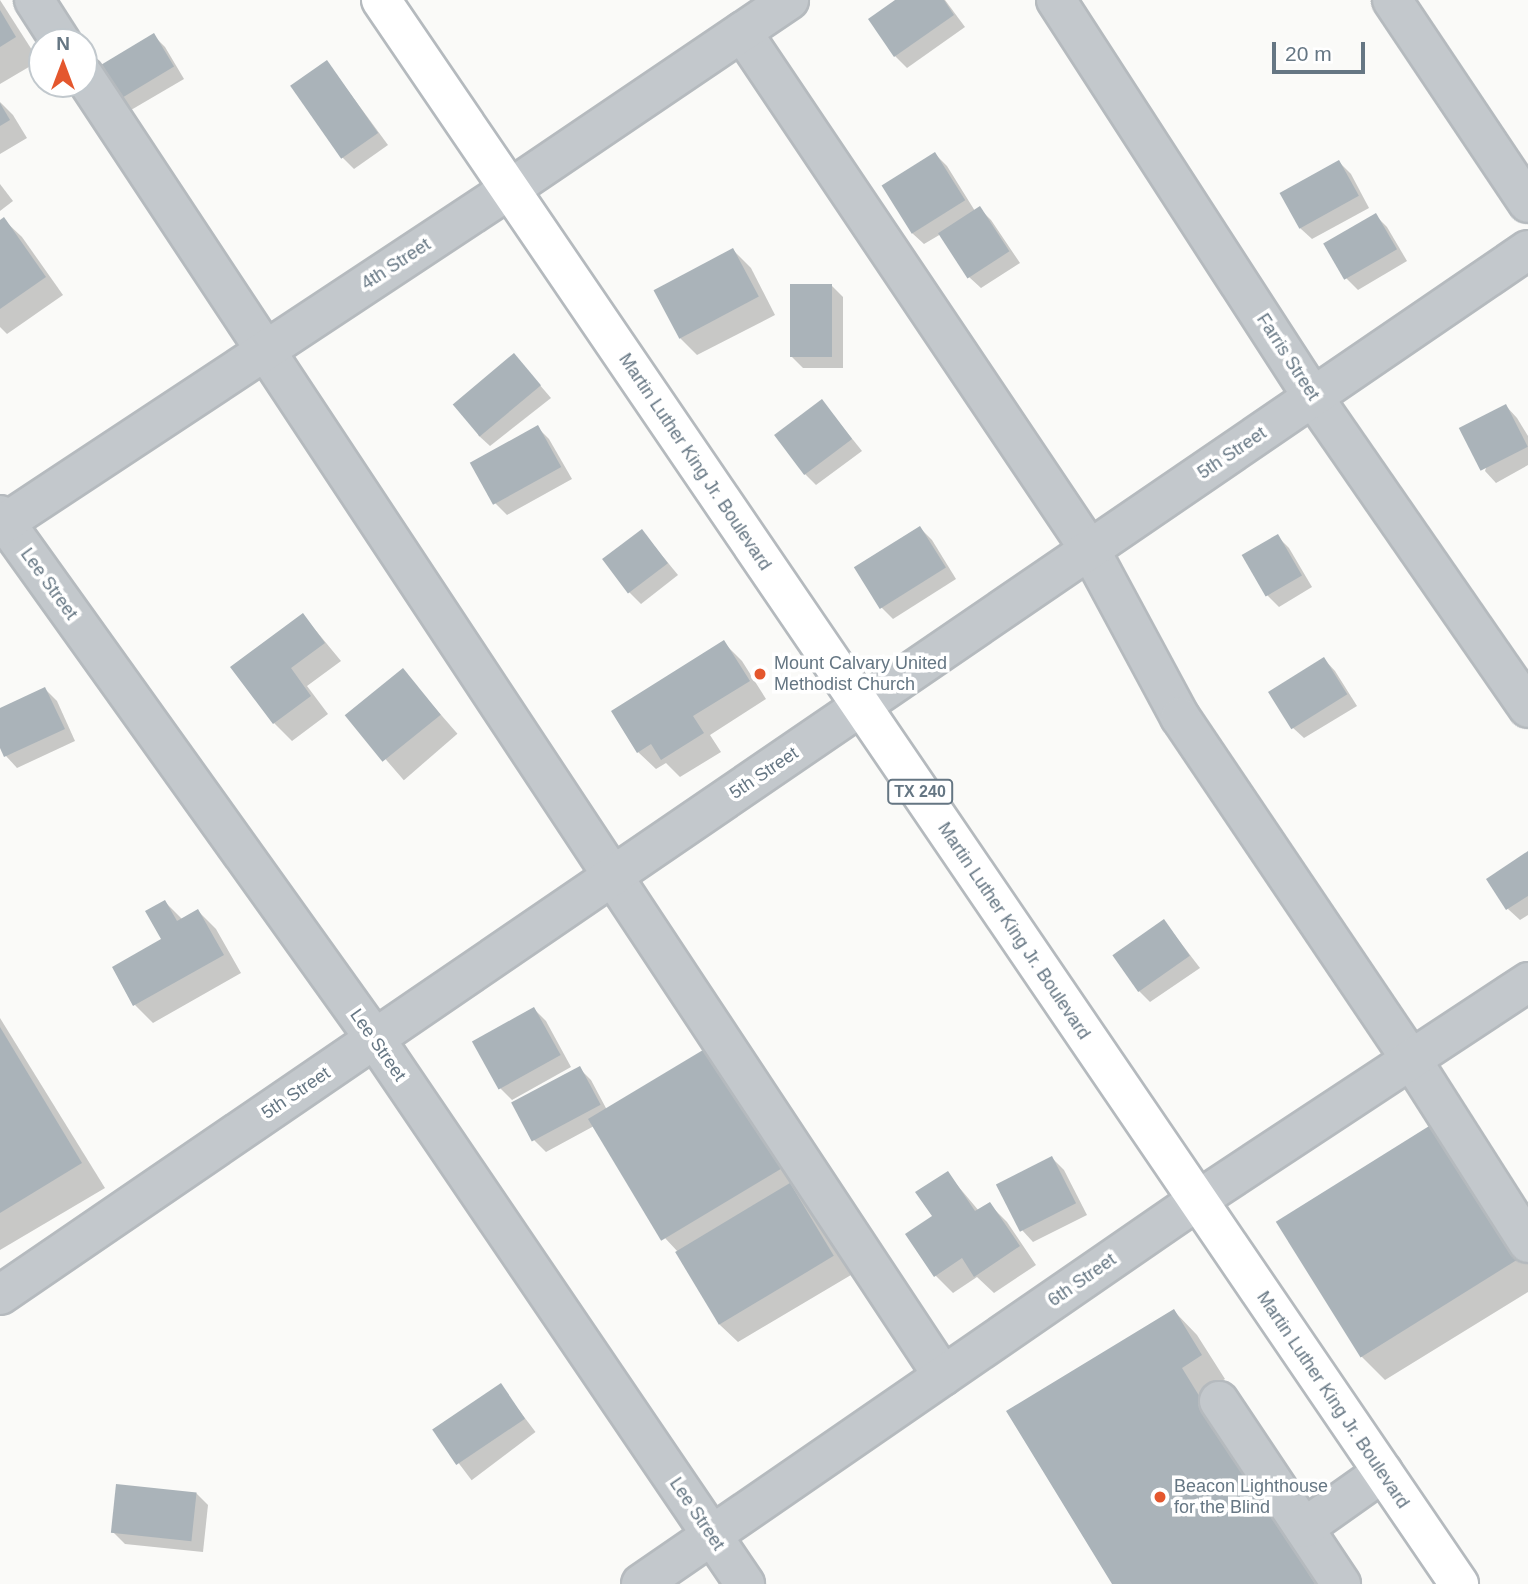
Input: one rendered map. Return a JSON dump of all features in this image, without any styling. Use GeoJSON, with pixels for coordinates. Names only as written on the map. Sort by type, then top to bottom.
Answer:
{"type":"FeatureCollection","features":[{"type":"Feature","properties":{"kind":"main road","name":"Martin Luther King Jr. Boulevard"},"geometry":{"type":"LineString","coordinates":[[381,0],[1459,1584]]}},
{"type":"Feature","properties":{"kind":"street"},"geometry":{"type":"LineString","coordinates":[[34,0],[52,28]]}},
{"type":"Feature","properties":{"kind":"street","name":"4th Street"},"geometry":{"type":"LineString","coordinates":[[2,521],[510,189],[789,0]]}},
{"type":"Feature","properties":{"kind":"street","name":"Farris Street"},"geometry":{"type":"LineString","coordinates":[[1056,0],[1314,397],[1528,708]]}},
{"type":"Feature","properties":{"kind":"street"},"geometry":{"type":"LineString","coordinates":[[1392,0],[1528,203]]}},
{"type":"Feature","properties":{"kind":"street"},"geometry":{"type":"LineString","coordinates":[[742,32],[1090,550],[1180,718],[1411,1059],[1528,1243]]}},
{"type":"Feature","properties":{"kind":"street"},"geometry":{"type":"LineString","coordinates":[[98,97],[943,1376]]}},
{"type":"Feature","properties":{"kind":"street","name":"5th Street"},"geometry":{"type":"LineString","coordinates":[[0,1295],[1528,250]]}},
{"type":"Feature","properties":{"kind":"street","name":"Lee Street"},"geometry":{"type":"LineString","coordinates":[[2,521],[375,1039],[745,1584]]}},
{"type":"Feature","properties":{"kind":"street","name":"6th Street"},"geometry":{"type":"LineString","coordinates":[[640,1584],[1198,1200],[1528,982]]}},
{"type":"Feature","properties":{"kind":"street"},"geometry":{"type":"LineString","coordinates":[[1219,1401],[1341,1584]]}},
{"type":"Feature","properties":{"kind":"street"},"geometry":{"type":"LineString","coordinates":[[1304,1528],[1383,1472]]}},
{"type":"Feature","properties":{"kind":"building"},"geometry":{"type":"Polygon","coordinates":[[[895,0],[944,0],[954,15],[894,57],[868,19],[895,0]]]}},
{"type":"Feature","properties":{"kind":"building"},"geometry":{"type":"Polygon","coordinates":[[[0,10],[16,37],[0,47],[0,10]]]}},
{"type":"Feature","properties":{"kind":"building"},"geometry":{"type":"Polygon","coordinates":[[[154,33],[174,66],[119,99],[99,66],[154,33]]]}},
{"type":"Feature","properties":{"kind":"building"},"geometry":{"type":"Polygon","coordinates":[[[327,60],[378,133],[341,159],[290,86],[327,60]]]}},
{"type":"Feature","properties":{"kind":"building"},"geometry":{"type":"Polygon","coordinates":[[[0,103],[10,120],[0,126],[0,103]]]}},
{"type":"Feature","properties":{"kind":"building"},"geometry":{"type":"Polygon","coordinates":[[[935,152],[965,200],[912,234],[882,185],[935,152]]]}},
{"type":"Feature","properties":{"kind":"building"},"geometry":{"type":"Polygon","coordinates":[[[1339,160],[1359,196],[1299,229],[1280,193],[1339,160]]]}},
{"type":"Feature","properties":{"kind":"building"},"geometry":{"type":"Polygon","coordinates":[[[980,206],[1009,251],[967,279],[938,233],[980,206]]]}},
{"type":"Feature","properties":{"kind":"building"},"geometry":{"type":"Polygon","coordinates":[[[1376,213],[1397,249],[1344,280],[1323,244],[1376,213]]]}},
{"type":"Feature","properties":{"kind":"building"},"geometry":{"type":"Polygon","coordinates":[[[4,217],[46,277],[0,309],[0,220],[4,217]]]}},
{"type":"Feature","properties":{"kind":"building"},"geometry":{"type":"Polygon","coordinates":[[[733,248],[759,297],[679,339],[654,290],[733,248]]]}},
{"type":"Feature","properties":{"kind":"building"},"geometry":{"type":"Polygon","coordinates":[[[790,284],[832,284],[832,357],[790,357],[790,284]]]}},
{"type":"Feature","properties":{"kind":"building"},"geometry":{"type":"Polygon","coordinates":[[[514,353],[541,385],[480,437],[453,404],[514,353]]]}},
{"type":"Feature","properties":{"kind":"building"},"geometry":{"type":"Polygon","coordinates":[[[822,399],[852,439],[804,475],[774,435],[822,399]]]}},
{"type":"Feature","properties":{"kind":"building"},"geometry":{"type":"Polygon","coordinates":[[[1506,404],[1528,447],[1481,471],[1459,428],[1506,404]]]}},
{"type":"Feature","properties":{"kind":"building"},"geometry":{"type":"Polygon","coordinates":[[[538,425],[561,467],[493,505],[470,463],[538,425]]]}},
{"type":"Feature","properties":{"kind":"building"},"geometry":{"type":"Polygon","coordinates":[[[920,526],[946,568],[880,609],[854,567],[920,526]]]}},
{"type":"Feature","properties":{"kind":"building"},"geometry":{"type":"Polygon","coordinates":[[[642,529],[668,563],[628,593],[602,559],[642,529]]]}},
{"type":"Feature","properties":{"kind":"building"},"geometry":{"type":"Polygon","coordinates":[[[1278,534],[1302,576],[1266,597],[1242,555],[1278,534]]]}},
{"type":"Feature","properties":{"kind":"building"},"geometry":{"type":"Polygon","coordinates":[[[303,613],[325,643],[291,668],[311,696],[273,724],[230,667],[303,613]]]}},
{"type":"Feature","properties":{"kind":"building"},"geometry":{"type":"Polygon","coordinates":[[[724,640],[750,681],[693,716],[704,733],[661,760],[651,744],[637,753],[611,711],[724,640]]]}},
{"type":"Feature","properties":{"kind":"building"},"geometry":{"type":"Polygon","coordinates":[[[1324,657],[1347,694],[1291,729],[1268,692],[1324,657]]]}},
{"type":"Feature","properties":{"kind":"building"},"geometry":{"type":"Polygon","coordinates":[[[403,668],[441,715],[382,762],[345,715],[403,668]]]}},
{"type":"Feature","properties":{"kind":"building"},"geometry":{"type":"Polygon","coordinates":[[[45,687],[65,729],[4,757],[0,748],[0,708],[45,687]]]}},
{"type":"Feature","properties":{"kind":"building"},"geometry":{"type":"Polygon","coordinates":[[[1528,851],[1528,896],[1506,910],[1486,879],[1528,851]]]}},
{"type":"Feature","properties":{"kind":"building"},"geometry":{"type":"Polygon","coordinates":[[[165,900],[177,921],[198,909],[224,955],[133,1006],[112,967],[161,939],[145,911],[165,900]]]}},
{"type":"Feature","properties":{"kind":"building"},"geometry":{"type":"Polygon","coordinates":[[[1164,919],[1190,956],[1138,992],[1112,955],[1164,919]]]}},
{"type":"Feature","properties":{"kind":"building"},"geometry":{"type":"Polygon","coordinates":[[[534,1007],[561,1055],[499,1090],[472,1041],[534,1007]]]}},
{"type":"Feature","properties":{"kind":"building"},"geometry":{"type":"Polygon","coordinates":[[[0,1027],[82,1163],[0,1213],[0,1027]]]}},
{"type":"Feature","properties":{"kind":"building"},"geometry":{"type":"Polygon","coordinates":[[[708,1047],[781,1169],[661,1241],[588,1119],[708,1047]]]}},
{"type":"Feature","properties":{"kind":"building"},"geometry":{"type":"Polygon","coordinates":[[[580,1066],[601,1105],[532,1141],[511,1103],[580,1066]]]}},
{"type":"Feature","properties":{"kind":"building"},"geometry":{"type":"Polygon","coordinates":[[[1442,1118],[1527,1254],[1361,1358],[1276,1222],[1442,1118]]]}},
{"type":"Feature","properties":{"kind":"building"},"geometry":{"type":"Polygon","coordinates":[[[1052,1156],[1076,1203],[1020,1232],[996,1185],[1052,1156]]]}},
{"type":"Feature","properties":{"kind":"building"},"geometry":{"type":"Polygon","coordinates":[[[948,1171],[975,1211],[990,1202],[1020,1246],[974,1277],[962,1258],[934,1277],[905,1234],[932,1216],[915,1192],[948,1171]]]}},
{"type":"Feature","properties":{"kind":"building"},"geometry":{"type":"Polygon","coordinates":[[[790,1183],[834,1256],[719,1325],[675,1252],[790,1183]]]}},
{"type":"Feature","properties":{"kind":"building","name":"Beacon Lighthouse for the Blind"},"geometry":{"type":"Polygon","coordinates":[[[1174,1309],[1202,1355],[1182,1368],[1315,1584],[1112,1584],[1006,1411],[1174,1309]]]}},
{"type":"Feature","properties":{"kind":"building"},"geometry":{"type":"Polygon","coordinates":[[[501,1383],[525,1419],[456,1465],[432,1429],[501,1383]]]}},
{"type":"Feature","properties":{"kind":"building"},"geometry":{"type":"Polygon","coordinates":[[[116,1484],[197,1492],[191,1541],[111,1533],[116,1484]]]}},
{"type":"Feature","properties":{"kind":"place","name":"Mount Calvary United Methodist Church"},"geometry":{"type":"Point","coordinates":[760,674]}},
{"type":"Feature","properties":{"kind":"place","name":"Beacon Lighthouse for the Blind"},"geometry":{"type":"Point","coordinates":[1160,1497]}}]}
